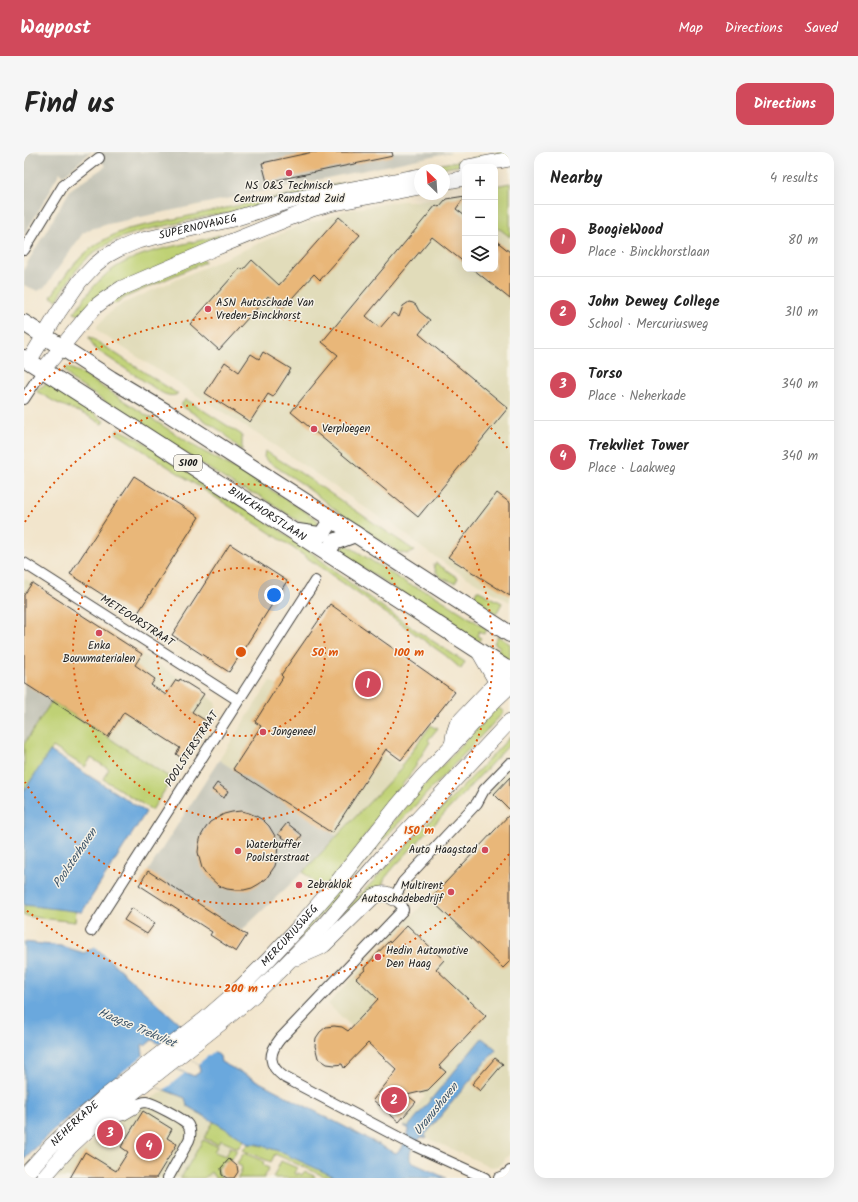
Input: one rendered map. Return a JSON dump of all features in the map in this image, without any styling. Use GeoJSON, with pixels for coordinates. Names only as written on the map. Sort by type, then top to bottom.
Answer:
{"type":"FeatureCollection","features":[{"type":"Feature","properties":{"kind":"main road"},"geometry":{"type":"LineString","coordinates":[[482,164],[510,159]]}},
{"type":"Feature","properties":{"kind":"main road"},"geometry":{"type":"LineString","coordinates":[[450,170],[462,168]]}},
{"type":"Feature","properties":{"kind":"main road"},"geometry":{"type":"LineString","coordinates":[[498,172],[510,170]]}},
{"type":"Feature","properties":{"kind":"main road","name":"SUPERNOVAWEG"},"geometry":{"type":"LineString","coordinates":[[26,363],[77,285],[91,268],[106,256],[127,245],[233,218],[294,200],[414,177]]}},
{"type":"Feature","properties":{"kind":"main road"},"geometry":{"type":"LineString","coordinates":[[450,181],[462,179]]}},
{"type":"Feature","properties":{"kind":"main road","name":"SUPERNOVAWEG"},"geometry":{"type":"LineString","coordinates":[[43,370],[96,306],[116,291],[215,248],[312,209],[335,203],[414,188]]}},
{"type":"Feature","properties":{"kind":"main road"},"geometry":{"type":"LineString","coordinates":[[24,323],[507,630]]}},
{"type":"Feature","properties":{"kind":"main road","name":"BINCKHORSTLAAN"},"geometry":{"type":"LineString","coordinates":[[26,363],[43,370],[509,669]]}},
{"type":"Feature","properties":{"kind":"main road","name":"S100"},"geometry":{"type":"LineString","coordinates":[[292,531],[319,535],[323,533],[332,519]]}},
{"type":"Feature","properties":{"kind":"main road"},"geometry":{"type":"LineString","coordinates":[[326,552],[334,542],[355,534]]}},
{"type":"Feature","properties":{"kind":"main road","name":"S100"},"geometry":{"type":"LineString","coordinates":[[478,650],[503,687]]}},
{"type":"Feature","properties":{"kind":"main road","name":"S100"},"geometry":{"type":"LineString","coordinates":[[503,687],[509,669]]}},
{"type":"Feature","properties":{"kind":"main road","name":"MERCURIUSWEG"},"geometry":{"type":"LineString","coordinates":[[210,1023],[245,983],[296,930],[335,885],[398,805],[503,687]]}},
{"type":"Feature","properties":{"kind":"main road","name":"MERCURIUSWEG"},"geometry":{"type":"LineString","coordinates":[[131,1077],[161,1062],[210,1023],[253,996],[323,926],[382,856],[510,721]]}},
{"type":"Feature","properties":{"kind":"main road"},"geometry":{"type":"LineString","coordinates":[[290,960],[312,952],[324,945],[372,897],[384,893],[394,898]]}},
{"type":"Feature","properties":{"kind":"main road","name":"MERCURIUSWEG"},"geometry":{"type":"LineString","coordinates":[[145,1082],[161,1062]]}},
{"type":"Feature","properties":{"kind":"main road","name":"NEHERKADE"},"geometry":{"type":"LineString","coordinates":[[24,1176],[72,1126],[102,1099],[131,1077]]}},
{"type":"Feature","properties":{"kind":"main road","name":"NEHERKADE"},"geometry":{"type":"LineString","coordinates":[[43,1178],[70,1147],[102,1117],[145,1082]]}},
{"type":"Feature","properties":{"kind":"main road"},"geometry":{"type":"LineString","coordinates":[[102,1117],[122,1113],[134,1106]]}},
{"type":"Feature","properties":{"kind":"street"},"geometry":{"type":"LineString","coordinates":[[24,250],[63,186],[99,158]]}},
{"type":"Feature","properties":{"kind":"street"},"geometry":{"type":"LineString","coordinates":[[24,399],[43,370]]}},
{"type":"Feature","properties":{"kind":"street","name":"METEOORSTRAAT"},"geometry":{"type":"LineString","coordinates":[[24,562],[238,700]]}},
{"type":"Feature","properties":{"kind":"street","name":"POOLSTERSTRAAT"},"geometry":{"type":"LineString","coordinates":[[91,931],[315,581]]}},
{"type":"Feature","properties":{"kind":"street"},"geometry":{"type":"LineString","coordinates":[[485,1178],[404,1141],[284,1077],[275,1068],[271,1060],[274,1047],[280,1039],[401,911],[403,907],[394,898],[403,882],[477,804],[484,790],[510,763]]}},
{"type":"Feature","properties":{"kind":"street"},"geometry":{"type":"LineString","coordinates":[[134,1106],[147,1102],[180,1118],[187,1124],[190,1131],[190,1138],[168,1178]]}},
{"type":"Feature","properties":{"kind":"street"},"geometry":{"type":"LineString","coordinates":[[499,1178],[504,1176],[510,1170]]}},
{"type":"Feature","properties":{"kind":"shaded area"},"geometry":{"type":"Polygon","coordinates":[[[24,152],[91,152],[64,175],[60,172],[24,235],[24,152]]]}},
{"type":"Feature","properties":{"kind":"shaded area"},"geometry":{"type":"Polygon","coordinates":[[[94,152],[452,152],[108,224],[91,229],[83,233],[45,287],[38,291],[24,285],[24,271],[26,265],[71,189],[106,166],[94,152]]]}},
{"type":"Feature","properties":{"kind":"shaded area"},"geometry":{"type":"Polygon","coordinates":[[[462,193],[462,272],[498,272],[498,227],[510,237],[510,602],[461,574],[422,548],[389,520],[386,522],[274,445],[99,332],[97,329],[97,326],[108,314],[122,304],[299,226],[344,211],[401,201],[450,200],[450,195],[462,193]]]}},
{"type":"Feature","properties":{"kind":"shaded area"},"geometry":{"type":"Polygon","coordinates":[[[24,578],[215,702],[215,712],[172,779],[24,683],[24,578]]]}},
{"type":"Feature","properties":{"kind":"shaded area"},"geometry":{"type":"Polygon","coordinates":[[[270,681],[403,767],[337,836],[219,760],[270,681]]]}},
{"type":"Feature","properties":{"kind":"shaded area"},"geometry":{"type":"Polygon","coordinates":[[[24,683],[52,701],[24,744],[24,683]]]}},
{"type":"Feature","properties":{"kind":"shaded area"},"geometry":{"type":"Polygon","coordinates":[[[219,760],[337,836],[303,872],[241,931],[148,871],[219,760]]]}},
{"type":"Feature","properties":{"kind":"shaded area"},"geometry":{"type":"Polygon","coordinates":[[[510,769],[510,811],[493,795],[491,797],[487,793],[510,769]]]}},
{"type":"Feature","properties":{"kind":"shaded area"},"geometry":{"type":"Polygon","coordinates":[[[510,813],[510,1153],[502,1163],[491,1167],[423,1136],[402,1124],[425,1096],[328,1004],[510,813]]]}},
{"type":"Feature","properties":{"kind":"shaded area"},"geometry":{"type":"Polygon","coordinates":[[[169,1088],[240,1129],[211,1178],[54,1178],[75,1157],[124,1115],[169,1088]]]}},
{"type":"Feature","properties":{"kind":"green space"},"geometry":{"type":"Polygon","coordinates":[[[510,152],[510,156],[450,167],[450,164],[442,164],[510,152]]]}},
{"type":"Feature","properties":{"kind":"green space"},"geometry":{"type":"Polygon","coordinates":[[[414,170],[414,171],[234,213],[219,214],[146,230],[120,238],[96,251],[85,261],[75,272],[57,300],[51,297],[74,264],[92,248],[102,241],[128,229],[414,170]]]}},
{"type":"Feature","properties":{"kind":"green space"},"geometry":{"type":"Polygon","coordinates":[[[510,183],[510,237],[498,227],[498,185],[510,183]]]}},
{"type":"Feature","properties":{"kind":"green space"},"geometry":{"type":"Polygon","coordinates":[[[219,235],[220,238],[79,315],[74,313],[101,279],[127,261],[157,250],[219,235]]]}},
{"type":"Feature","properties":{"kind":"green space"},"geometry":{"type":"Polygon","coordinates":[[[203,258],[205,262],[128,296],[114,304],[112,302],[113,299],[203,258]]]}},
{"type":"Feature","properties":{"kind":"green space"},"geometry":{"type":"Polygon","coordinates":[[[89,337],[178,394],[168,395],[159,391],[97,350],[93,346],[89,337]]]}},
{"type":"Feature","properties":{"kind":"green space"},"geometry":{"type":"Polygon","coordinates":[[[67,367],[79,372],[199,449],[249,476],[315,518],[318,521],[317,524],[309,528],[258,495],[239,488],[73,381],[64,369],[67,367]]]}},
{"type":"Feature","properties":{"kind":"green space"},"geometry":{"type":"Polygon","coordinates":[[[46,384],[59,388],[67,393],[104,421],[102,424],[90,417],[55,402],[36,391],[46,384]]]}},
{"type":"Feature","properties":{"kind":"green space"},"geometry":{"type":"Polygon","coordinates":[[[185,400],[242,435],[242,450],[238,448],[224,433],[182,406],[182,403],[185,400]]]}},
{"type":"Feature","properties":{"kind":"green space"},"geometry":{"type":"Polygon","coordinates":[[[118,429],[139,439],[298,542],[363,593],[405,623],[465,662],[461,669],[445,655],[289,545],[116,433],[118,429]]]}},
{"type":"Feature","properties":{"kind":"green space"},"geometry":{"type":"Polygon","coordinates":[[[265,451],[299,472],[415,551],[407,554],[398,552],[341,514],[301,483],[267,461],[264,457],[265,451]]]}},
{"type":"Feature","properties":{"kind":"green space"},"geometry":{"type":"Polygon","coordinates":[[[347,545],[408,584],[431,593],[487,629],[484,634],[479,631],[477,636],[481,638],[477,643],[339,552],[340,548],[347,545]]]}},
{"type":"Feature","properties":{"kind":"green space"},"geometry":{"type":"Polygon","coordinates":[[[436,563],[458,578],[455,583],[438,575],[434,564],[436,563]]]}},
{"type":"Feature","properties":{"kind":"green space"},"geometry":{"type":"Polygon","coordinates":[[[477,590],[502,603],[496,614],[474,596],[477,590]]]}},
{"type":"Feature","properties":{"kind":"green space"},"geometry":{"type":"Polygon","coordinates":[[[498,636],[510,644],[510,660],[507,663],[489,651],[492,646],[498,650],[500,647],[494,643],[498,636]]]}},
{"type":"Feature","properties":{"kind":"green space"},"geometry":{"type":"Polygon","coordinates":[[[52,701],[172,779],[152,810],[103,779],[109,769],[91,758],[85,767],[53,747],[24,791],[24,744],[52,701]]]}},
{"type":"Feature","properties":{"kind":"green space"},"geometry":{"type":"Polygon","coordinates":[[[497,707],[504,712],[393,829],[325,911],[268,973],[265,971],[416,794],[497,707]]]}},
{"type":"Feature","properties":{"kind":"green space"},"geometry":{"type":"Polygon","coordinates":[[[431,725],[438,728],[428,740],[430,742],[416,766],[343,866],[323,890],[303,872],[403,767],[401,766],[431,725]]]}},
{"type":"Feature","properties":{"kind":"green space"},"geometry":{"type":"Polygon","coordinates":[[[510,737],[510,744],[394,867],[385,878],[381,888],[318,939],[510,737]]]}},
{"type":"Feature","properties":{"kind":"green space"},"geometry":{"type":"Polygon","coordinates":[[[24,904],[76,911],[75,922],[24,916],[24,904]]]}},
{"type":"Feature","properties":{"kind":"green space"},"geometry":{"type":"Polygon","coordinates":[[[214,1121],[238,1136],[243,1141],[238,1148],[220,1140],[218,1144],[204,1138],[214,1121]]]}},
{"type":"Feature","properties":{"kind":"green space"},"geometry":{"type":"Polygon","coordinates":[[[203,1140],[217,1146],[214,1152],[226,1156],[230,1147],[236,1149],[236,1152],[230,1160],[224,1161],[218,1169],[222,1178],[215,1178],[211,1172],[204,1178],[181,1178],[203,1140]]]}},
{"type":"Feature","properties":{"kind":"green space"},"geometry":{"type":"Polygon","coordinates":[[[248,1144],[258,1145],[281,1152],[337,1178],[328,1178],[275,1154],[271,1162],[242,1150],[248,1144]]]}},
{"type":"Feature","properties":{"kind":"green space"},"geometry":{"type":"Polygon","coordinates":[[[244,1153],[263,1161],[264,1166],[269,1168],[264,1178],[237,1178],[242,1170],[241,1166],[237,1163],[244,1153]]]}},
{"type":"Feature","properties":{"kind":"green space"},"geometry":{"type":"Polygon","coordinates":[[[281,1161],[297,1168],[294,1173],[297,1175],[298,1173],[302,1175],[304,1172],[315,1176],[314,1178],[273,1178],[281,1161]]]}},
{"type":"Feature","properties":{"kind":"water","name":"Poolsterhaven"},"geometry":{"type":"Polygon","coordinates":[[[50,751],[146,812],[82,912],[24,905],[24,791],[50,751]]]}},
{"type":"Feature","properties":{"kind":"water"},"geometry":{"type":"Polygon","coordinates":[[[24,942],[61,946],[84,953],[95,947],[180,1024],[220,1056],[221,1062],[396,1153],[405,1142],[407,1136],[408,1129],[403,1126],[408,1127],[482,1038],[496,1049],[425,1135],[427,1137],[422,1137],[419,1139],[411,1151],[411,1162],[446,1178],[337,1178],[276,1150],[256,1144],[248,1144],[238,1136],[187,1106],[185,1098],[121,1073],[59,1125],[24,1160],[24,942]],[[152,1040],[145,1046],[143,1044],[142,1045],[143,1056],[194,1076],[200,1072],[199,1065],[152,1040]]]}},
{"type":"Feature","properties":{"kind":"pier"},"geometry":{"type":"Polygon","coordinates":[[[184,1024],[216,1050],[198,1064],[159,1044],[184,1024]]]}},
{"type":"Feature","properties":{"kind":"pier"},"geometry":{"type":"Polygon","coordinates":[[[144,1055],[185,1073],[164,1090],[121,1073],[144,1055]]]}},
{"type":"Feature","properties":{"kind":"building","name":"NS O&S Technisch Centrum Randstad Zuid"},"geometry":{"type":"Polygon","coordinates":[[[313,152],[392,152],[393,156],[267,182],[262,163],[313,152]]]}},
{"type":"Feature","properties":{"kind":"building"},"geometry":{"type":"Polygon","coordinates":[[[462,196],[462,200],[456,209],[462,214],[462,261],[432,237],[366,316],[380,328],[393,313],[399,317],[403,306],[409,302],[413,303],[419,311],[430,320],[419,334],[508,408],[418,517],[291,412],[338,355],[322,342],[436,205],[439,207],[445,200],[450,200],[450,198],[462,196]]]}},
{"type":"Feature","properties":{"kind":"building"},"geometry":{"type":"Polygon","coordinates":[[[339,217],[360,235],[320,280],[314,274],[282,309],[268,296],[219,350],[190,324],[240,268],[243,270],[252,260],[279,285],[339,217]]]}},
{"type":"Feature","properties":{"kind":"building"},"geometry":{"type":"Polygon","coordinates":[[[498,242],[510,252],[510,299],[477,272],[498,272],[498,242]]]}},
{"type":"Feature","properties":{"kind":"building"},"geometry":{"type":"Polygon","coordinates":[[[263,352],[291,369],[273,397],[268,394],[250,422],[205,393],[225,362],[239,372],[251,354],[259,359],[263,352]]]}},
{"type":"Feature","properties":{"kind":"building"},"geometry":{"type":"Polygon","coordinates":[[[134,476],[199,517],[136,616],[70,574],[134,476]]]}},
{"type":"Feature","properties":{"kind":"building"},"geometry":{"type":"Polygon","coordinates":[[[497,493],[510,503],[510,596],[448,557],[497,493]]]}},
{"type":"Feature","properties":{"kind":"building"},"geometry":{"type":"Polygon","coordinates":[[[230,544],[287,581],[229,672],[172,635],[230,544]]]}},
{"type":"Feature","properties":{"kind":"building"},"geometry":{"type":"Polygon","coordinates":[[[32,583],[142,654],[135,665],[155,679],[151,685],[166,695],[176,680],[179,681],[180,679],[204,694],[192,712],[208,722],[184,760],[176,754],[180,748],[124,712],[108,737],[24,683],[24,595],[32,583]]]}},
{"type":"Feature","properties":{"kind":"building"},"geometry":{"type":"Polygon","coordinates":[[[330,604],[455,692],[401,760],[386,749],[332,833],[233,769],[261,726],[255,722],[283,677],[281,675],[330,604]]]}},
{"type":"Feature","properties":{"kind":"building"},"geometry":{"type":"Polygon","coordinates":[[[510,777],[510,810],[494,794],[510,777]]]}},
{"type":"Feature","properties":{"kind":"building"},"geometry":{"type":"Polygon","coordinates":[[[217,783],[228,791],[224,798],[212,790],[217,783]]]}},
{"type":"Feature","properties":{"kind":"building","name":"Waterbuffer Poolsterstraat"},"geometry":{"type":"Polygon","coordinates":[[[241,811],[256,816],[269,826],[278,841],[277,858],[275,866],[266,879],[259,884],[244,890],[227,889],[219,886],[202,868],[198,852],[199,844],[201,836],[210,822],[224,814],[241,811]]]}},
{"type":"Feature","properties":{"kind":"building"},"geometry":{"type":"Polygon","coordinates":[[[510,814],[510,961],[503,968],[430,899],[510,814]]]}},
{"type":"Feature","properties":{"kind":"building"},"geometry":{"type":"Polygon","coordinates":[[[287,823],[302,835],[294,846],[278,834],[287,823]]]}},
{"type":"Feature","properties":{"kind":"building"},"geometry":{"type":"Polygon","coordinates":[[[148,871],[247,935],[236,952],[210,935],[212,932],[139,885],[148,871]]]}},
{"type":"Feature","properties":{"kind":"building"},"geometry":{"type":"Polygon","coordinates":[[[132,908],[155,923],[147,934],[124,920],[132,908]]]}},
{"type":"Feature","properties":{"kind":"building"},"geometry":{"type":"Polygon","coordinates":[[[407,925],[444,960],[436,969],[486,1016],[439,1066],[446,1072],[428,1090],[407,1095],[416,1102],[399,1122],[373,1100],[397,1070],[368,1043],[344,1068],[342,1064],[327,1064],[318,1058],[315,1046],[316,1038],[326,1027],[342,1027],[348,1031],[378,999],[356,978],[365,970],[364,968],[389,941],[390,943],[407,925]]]}},
{"type":"Feature","properties":{"kind":"building"},"geometry":{"type":"Polygon","coordinates":[[[495,1058],[503,1064],[480,1091],[472,1084],[495,1058]]]}},
{"type":"Feature","properties":{"kind":"building"},"geometry":{"type":"Polygon","coordinates":[[[143,1111],[172,1129],[167,1138],[177,1144],[156,1178],[70,1178],[85,1152],[116,1171],[128,1152],[121,1147],[143,1111]]]}},
{"type":"Feature","properties":{"kind":"building"},"geometry":{"type":"Polygon","coordinates":[[[229,1159],[237,1166],[238,1172],[234,1178],[227,1178],[222,1175],[221,1168],[229,1159]]]}},
{"type":"Feature","properties":{"kind":"place","name":"NS O&S Technisch Centrum Randstad Zuid"},"geometry":{"type":"Point","coordinates":[289,173]}},
{"type":"Feature","properties":{"kind":"place","name":"ASN Autoschade Van Vreden-Binckhorst"},"geometry":{"type":"Point","coordinates":[208,309]}},
{"type":"Feature","properties":{"kind":"place","name":"Verploegen"},"geometry":{"type":"Point","coordinates":[314,429]}},
{"type":"Feature","properties":{"kind":"place","name":"Enka Bouwmaterialen"},"geometry":{"type":"Point","coordinates":[99,633]}},
{"type":"Feature","properties":{"kind":"place","name":"BoogieWood"},"geometry":{"type":"Point","coordinates":[368,684]}},
{"type":"Feature","properties":{"kind":"place","name":"Jongeneel"},"geometry":{"type":"Point","coordinates":[263,732]}},
{"type":"Feature","properties":{"kind":"place","name":"Auto Haagstad"},"geometry":{"type":"Point","coordinates":[485,850]}},
{"type":"Feature","properties":{"kind":"place","name":"Waterbuffer Poolsterstraat"},"geometry":{"type":"Point","coordinates":[238,851]}},
{"type":"Feature","properties":{"kind":"place","name":"Zebraklok"},"geometry":{"type":"Point","coordinates":[299,885]}},
{"type":"Feature","properties":{"kind":"place","name":"Multirent Autoschadebedrijf"},"geometry":{"type":"Point","coordinates":[451,892]}},
{"type":"Feature","properties":{"kind":"place","name":"Hedin Automotive Den Haag"},"geometry":{"type":"Point","coordinates":[378,957]}},
{"type":"Feature","properties":{"kind":"place","name":"John Dewey College"},"geometry":{"type":"Point","coordinates":[394,1100]}},
{"type":"Feature","properties":{"kind":"place","name":"Torso"},"geometry":{"type":"Point","coordinates":[110,1133]}},
{"type":"Feature","properties":{"kind":"place","name":"Trekvliet Tower"},"geometry":{"type":"Point","coordinates":[149,1146]}},
{"type":"Feature","properties":{"kind":"water label","name":"Haagse Trekvliet"},"geometry":{"type":"Point","coordinates":[137,1028]}},
{"type":"Feature","properties":{"kind":"water label","name":"Uranushaven"},"geometry":{"type":"Point","coordinates":[436,1109]}}]}
